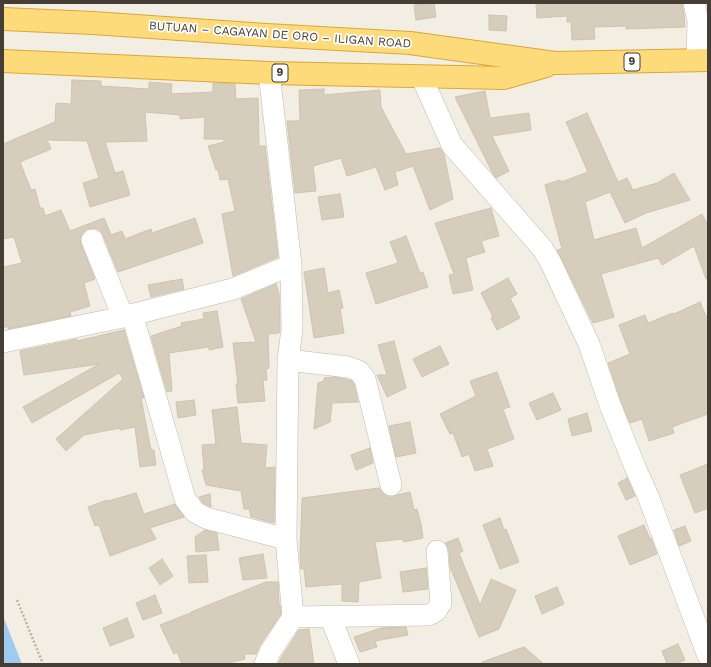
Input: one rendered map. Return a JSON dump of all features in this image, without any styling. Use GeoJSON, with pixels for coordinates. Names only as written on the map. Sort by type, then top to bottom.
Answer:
{"type":"FeatureCollection","features":[{"type":"Feature","properties":{"kind":"highway","name":"BUTUAN – CAGAYAN DE ORO – ILIGAN ROAD"},"geometry":{"type":"LineString","coordinates":[[3,19],[93,23],[410,43],[555,63],[703,60]]}},
{"type":"Feature","properties":{"kind":"highway","name":"BUTUAN – CAGAYAN DE ORO – ILIGAN ROAD"},"geometry":{"type":"LineString","coordinates":[[3,61],[269,73],[504,78],[555,63]]}},
{"type":"Feature","properties":{"kind":"street"},"geometry":{"type":"LineString","coordinates":[[694,3],[703,60]]}},
{"type":"Feature","properties":{"kind":"street"},"geometry":{"type":"LineString","coordinates":[[265,664],[270,652],[293,617],[286,539],[288,360],[292,329],[291,265],[269,73]]}},
{"type":"Feature","properties":{"kind":"street"},"geometry":{"type":"LineString","coordinates":[[420,76],[452,145],[542,248],[550,261],[589,344],[610,405],[648,496],[708,656]]}},
{"type":"Feature","properties":{"kind":"street"},"geometry":{"type":"LineString","coordinates":[[92,240],[128,315],[186,499],[196,512],[206,518],[286,539]]}},
{"type":"Feature","properties":{"kind":"street"},"geometry":{"type":"LineString","coordinates":[[3,342],[128,315],[233,289],[291,265]]}},
{"type":"Feature","properties":{"kind":"street"},"geometry":{"type":"LineString","coordinates":[[288,360],[348,367],[359,371],[365,379],[391,485]]}},
{"type":"Feature","properties":{"kind":"street"},"geometry":{"type":"LineString","coordinates":[[293,617],[429,615],[436,610],[441,603],[438,551]]}},
{"type":"Feature","properties":{"kind":"street"},"geometry":{"type":"LineString","coordinates":[[330,616],[349,664]]}},
{"type":"Feature","properties":{"kind":"path"},"geometry":{"type":"LineString","coordinates":[[17,600],[43,664]]}},
{"type":"Feature","properties":{"kind":"water"},"geometry":{"type":"Polygon","coordinates":[[[3,616],[22,664],[3,664],[3,616]]]}},
{"type":"Feature","properties":{"kind":"building"},"geometry":{"type":"Polygon","coordinates":[[[434,3],[436,17],[416,20],[414,5],[434,3]]]}},
{"type":"Feature","properties":{"kind":"building"},"geometry":{"type":"Polygon","coordinates":[[[536,3],[682,3],[685,27],[626,29],[626,26],[594,27],[595,39],[572,40],[571,22],[567,22],[567,16],[537,18],[536,3]]]}},
{"type":"Feature","properties":{"kind":"building"},"geometry":{"type":"Polygon","coordinates":[[[489,15],[507,16],[506,31],[489,30],[489,15]]]}},
{"type":"Feature","properties":{"kind":"building"},"geometry":{"type":"Polygon","coordinates":[[[72,80],[101,81],[101,86],[149,89],[149,82],[172,84],[171,94],[213,92],[213,83],[235,84],[236,99],[258,98],[259,146],[265,146],[278,257],[233,276],[222,214],[235,211],[228,179],[220,180],[218,169],[216,170],[208,146],[224,142],[224,139],[204,139],[205,117],[180,119],[180,115],[145,112],[147,141],[105,142],[115,173],[123,171],[130,195],[90,207],[83,183],[99,178],[87,141],[47,140],[51,149],[20,162],[31,190],[35,189],[40,208],[43,208],[45,216],[61,210],[70,231],[104,218],[111,235],[122,231],[125,239],[151,229],[152,233],[195,218],[203,243],[118,272],[103,235],[99,230],[94,228],[87,229],[82,233],[80,239],[95,279],[84,283],[90,306],[70,312],[71,316],[8,329],[8,326],[3,328],[3,267],[22,263],[14,237],[3,239],[3,144],[55,122],[56,103],[71,104],[72,80]]]}},
{"type":"Feature","properties":{"kind":"building"},"geometry":{"type":"Polygon","coordinates":[[[324,89],[324,95],[380,90],[381,107],[406,154],[440,148],[444,154],[453,199],[430,210],[413,166],[395,172],[398,185],[385,190],[376,167],[347,176],[341,158],[313,166],[316,191],[295,193],[287,121],[300,121],[299,90],[324,89]]]}},
{"type":"Feature","properties":{"kind":"building"},"geometry":{"type":"Polygon","coordinates":[[[485,91],[490,118],[529,113],[531,130],[492,136],[509,171],[496,178],[455,97],[485,91]]]}},
{"type":"Feature","properties":{"kind":"building"},"geometry":{"type":"Polygon","coordinates":[[[587,113],[618,182],[627,178],[633,190],[657,183],[674,173],[690,200],[646,213],[625,223],[610,192],[585,202],[594,240],[636,228],[642,248],[702,214],[708,226],[708,279],[706,279],[694,246],[662,265],[658,258],[601,274],[614,317],[593,323],[557,250],[562,249],[545,185],[560,180],[561,182],[588,172],[566,122],[587,113]]]}},
{"type":"Feature","properties":{"kind":"building"},"geometry":{"type":"Polygon","coordinates":[[[340,194],[344,217],[322,220],[318,197],[340,194]]]}},
{"type":"Feature","properties":{"kind":"building"},"geometry":{"type":"Polygon","coordinates":[[[491,208],[499,236],[481,241],[485,252],[466,258],[473,290],[453,294],[449,275],[454,274],[435,223],[491,208]]]}},
{"type":"Feature","properties":{"kind":"building"},"geometry":{"type":"Polygon","coordinates":[[[406,236],[420,273],[423,272],[428,287],[376,304],[366,273],[398,263],[390,242],[406,236]]]}},
{"type":"Feature","properties":{"kind":"building"},"geometry":{"type":"Polygon","coordinates":[[[324,268],[328,293],[339,290],[343,308],[340,309],[344,333],[314,338],[304,272],[324,268]]]}},
{"type":"Feature","properties":{"kind":"building"},"geometry":{"type":"Polygon","coordinates":[[[508,278],[517,294],[510,298],[520,318],[497,330],[491,318],[493,317],[481,293],[508,278]]]}},
{"type":"Feature","properties":{"kind":"building"},"geometry":{"type":"Polygon","coordinates":[[[182,279],[184,289],[151,297],[148,285],[182,279]]]}},
{"type":"Feature","properties":{"kind":"building"},"geometry":{"type":"Polygon","coordinates":[[[276,284],[279,293],[280,328],[279,333],[268,334],[269,368],[266,369],[267,380],[263,380],[265,401],[238,403],[236,384],[238,384],[233,343],[256,342],[241,299],[276,284]]]}},
{"type":"Feature","properties":{"kind":"building"},"geometry":{"type":"Polygon","coordinates":[[[700,302],[708,321],[708,414],[672,427],[674,433],[649,441],[642,419],[630,423],[608,363],[630,354],[619,325],[645,315],[648,323],[673,313],[674,314],[700,302]]]}},
{"type":"Feature","properties":{"kind":"building"},"geometry":{"type":"Polygon","coordinates":[[[217,311],[223,347],[209,350],[209,347],[169,353],[172,391],[167,392],[151,336],[182,326],[181,323],[204,319],[203,313],[217,311]]]}},
{"type":"Feature","properties":{"kind":"building"},"geometry":{"type":"Polygon","coordinates":[[[124,330],[144,398],[141,398],[151,450],[154,450],[156,465],[140,467],[135,427],[120,430],[120,428],[84,435],[66,451],[56,439],[123,379],[119,373],[32,423],[23,407],[99,364],[24,375],[20,351],[77,339],[77,341],[124,330]]]}},
{"type":"Feature","properties":{"kind":"building"},"geometry":{"type":"Polygon","coordinates":[[[394,341],[406,388],[387,397],[377,375],[387,375],[378,345],[394,341]]]}},
{"type":"Feature","properties":{"kind":"building"},"geometry":{"type":"Polygon","coordinates":[[[440,346],[449,364],[422,377],[413,359],[440,346]]]}},
{"type":"Feature","properties":{"kind":"building"},"geometry":{"type":"Polygon","coordinates":[[[497,372],[510,407],[503,409],[514,439],[487,449],[493,466],[475,471],[469,454],[462,457],[453,433],[450,434],[440,414],[476,396],[470,381],[497,372]]]}},
{"type":"Feature","properties":{"kind":"building"},"geometry":{"type":"Polygon","coordinates":[[[334,377],[352,381],[358,402],[332,403],[330,422],[314,429],[318,383],[324,381],[324,378],[334,377]]]}},
{"type":"Feature","properties":{"kind":"building"},"geometry":{"type":"Polygon","coordinates":[[[553,393],[561,410],[537,420],[529,403],[553,393]]]}},
{"type":"Feature","properties":{"kind":"building"},"geometry":{"type":"Polygon","coordinates":[[[194,400],[196,415],[178,418],[176,402],[194,400]]]}},
{"type":"Feature","properties":{"kind":"building"},"geometry":{"type":"Polygon","coordinates":[[[237,407],[241,443],[267,445],[265,468],[275,467],[274,523],[251,517],[249,509],[244,509],[241,491],[206,485],[202,470],[204,470],[202,445],[216,444],[212,410],[237,407]]]}},
{"type":"Feature","properties":{"kind":"building"},"geometry":{"type":"Polygon","coordinates":[[[587,413],[592,431],[572,436],[568,419],[587,413]]]}},
{"type":"Feature","properties":{"kind":"building"},"geometry":{"type":"Polygon","coordinates":[[[410,422],[416,453],[396,457],[389,426],[410,422]]]}},
{"type":"Feature","properties":{"kind":"building"},"geometry":{"type":"Polygon","coordinates":[[[370,448],[373,463],[356,470],[351,455],[370,448]]]}},
{"type":"Feature","properties":{"kind":"building"},"geometry":{"type":"Polygon","coordinates":[[[708,464],[708,508],[695,513],[680,475],[708,464]]]}},
{"type":"Feature","properties":{"kind":"building"},"geometry":{"type":"Polygon","coordinates":[[[627,478],[635,496],[626,500],[618,483],[627,478]]]}},
{"type":"Feature","properties":{"kind":"building"},"geometry":{"type":"Polygon","coordinates":[[[379,488],[387,497],[393,497],[410,492],[414,510],[417,509],[423,538],[404,542],[403,539],[375,542],[381,578],[359,582],[358,602],[342,601],[342,584],[306,587],[304,569],[301,569],[300,556],[302,498],[379,488]]]}},
{"type":"Feature","properties":{"kind":"building"},"geometry":{"type":"Polygon","coordinates":[[[136,493],[144,514],[175,504],[184,517],[150,528],[156,539],[110,556],[99,525],[95,526],[88,507],[107,500],[108,501],[136,493]]]}},
{"type":"Feature","properties":{"kind":"building"},"geometry":{"type":"Polygon","coordinates":[[[210,494],[211,507],[203,503],[199,497],[210,494]]]}},
{"type":"Feature","properties":{"kind":"building"},"geometry":{"type":"Polygon","coordinates":[[[500,518],[519,562],[500,569],[483,525],[500,518]]]}},
{"type":"Feature","properties":{"kind":"building"},"geometry":{"type":"Polygon","coordinates":[[[644,525],[657,554],[630,565],[618,536],[644,525]]]}},
{"type":"Feature","properties":{"kind":"building"},"geometry":{"type":"Polygon","coordinates":[[[685,526],[691,541],[679,546],[674,530],[685,526]]]}},
{"type":"Feature","properties":{"kind":"building"},"geometry":{"type":"Polygon","coordinates":[[[205,530],[217,533],[219,550],[196,552],[195,537],[205,530]]]}},
{"type":"Feature","properties":{"kind":"building"},"geometry":{"type":"Polygon","coordinates":[[[458,538],[463,551],[459,553],[480,605],[491,579],[516,590],[499,629],[479,637],[450,567],[449,550],[445,543],[458,538]]]}},
{"type":"Feature","properties":{"kind":"building"},"geometry":{"type":"Polygon","coordinates":[[[263,554],[267,578],[243,580],[239,558],[263,554]]]}},
{"type":"Feature","properties":{"kind":"building"},"geometry":{"type":"Polygon","coordinates":[[[206,555],[208,582],[189,583],[187,556],[206,555]]]}},
{"type":"Feature","properties":{"kind":"building"},"geometry":{"type":"Polygon","coordinates":[[[162,559],[173,576],[160,585],[149,568],[162,559]]]}},
{"type":"Feature","properties":{"kind":"building"},"geometry":{"type":"Polygon","coordinates":[[[426,568],[428,589],[403,592],[400,572],[426,568]]]}},
{"type":"Feature","properties":{"kind":"building"},"geometry":{"type":"Polygon","coordinates":[[[266,582],[278,582],[281,614],[260,645],[256,654],[244,654],[245,659],[224,664],[182,664],[177,652],[174,654],[160,625],[190,613],[192,617],[191,612],[266,582]]]}},
{"type":"Feature","properties":{"kind":"building"},"geometry":{"type":"Polygon","coordinates":[[[557,587],[564,604],[542,614],[535,596],[557,587]]]}},
{"type":"Feature","properties":{"kind":"building"},"geometry":{"type":"Polygon","coordinates":[[[155,595],[162,613],[143,620],[136,603],[155,595]]]}},
{"type":"Feature","properties":{"kind":"building"},"geometry":{"type":"Polygon","coordinates":[[[127,618],[134,637],[110,646],[103,628],[127,618]]]}},
{"type":"Feature","properties":{"kind":"building"},"geometry":{"type":"Polygon","coordinates":[[[406,627],[408,635],[375,641],[377,647],[360,652],[354,637],[381,628],[406,627]]]}},
{"type":"Feature","properties":{"kind":"building"},"geometry":{"type":"Polygon","coordinates":[[[309,629],[314,664],[278,664],[299,630],[309,629]]]}},
{"type":"Feature","properties":{"kind":"building"},"geometry":{"type":"Polygon","coordinates":[[[678,644],[685,660],[676,664],[667,664],[662,651],[678,644]]]}},
{"type":"Feature","properties":{"kind":"building"},"geometry":{"type":"Polygon","coordinates":[[[524,647],[544,664],[483,664],[482,662],[524,647]]]}}]}
